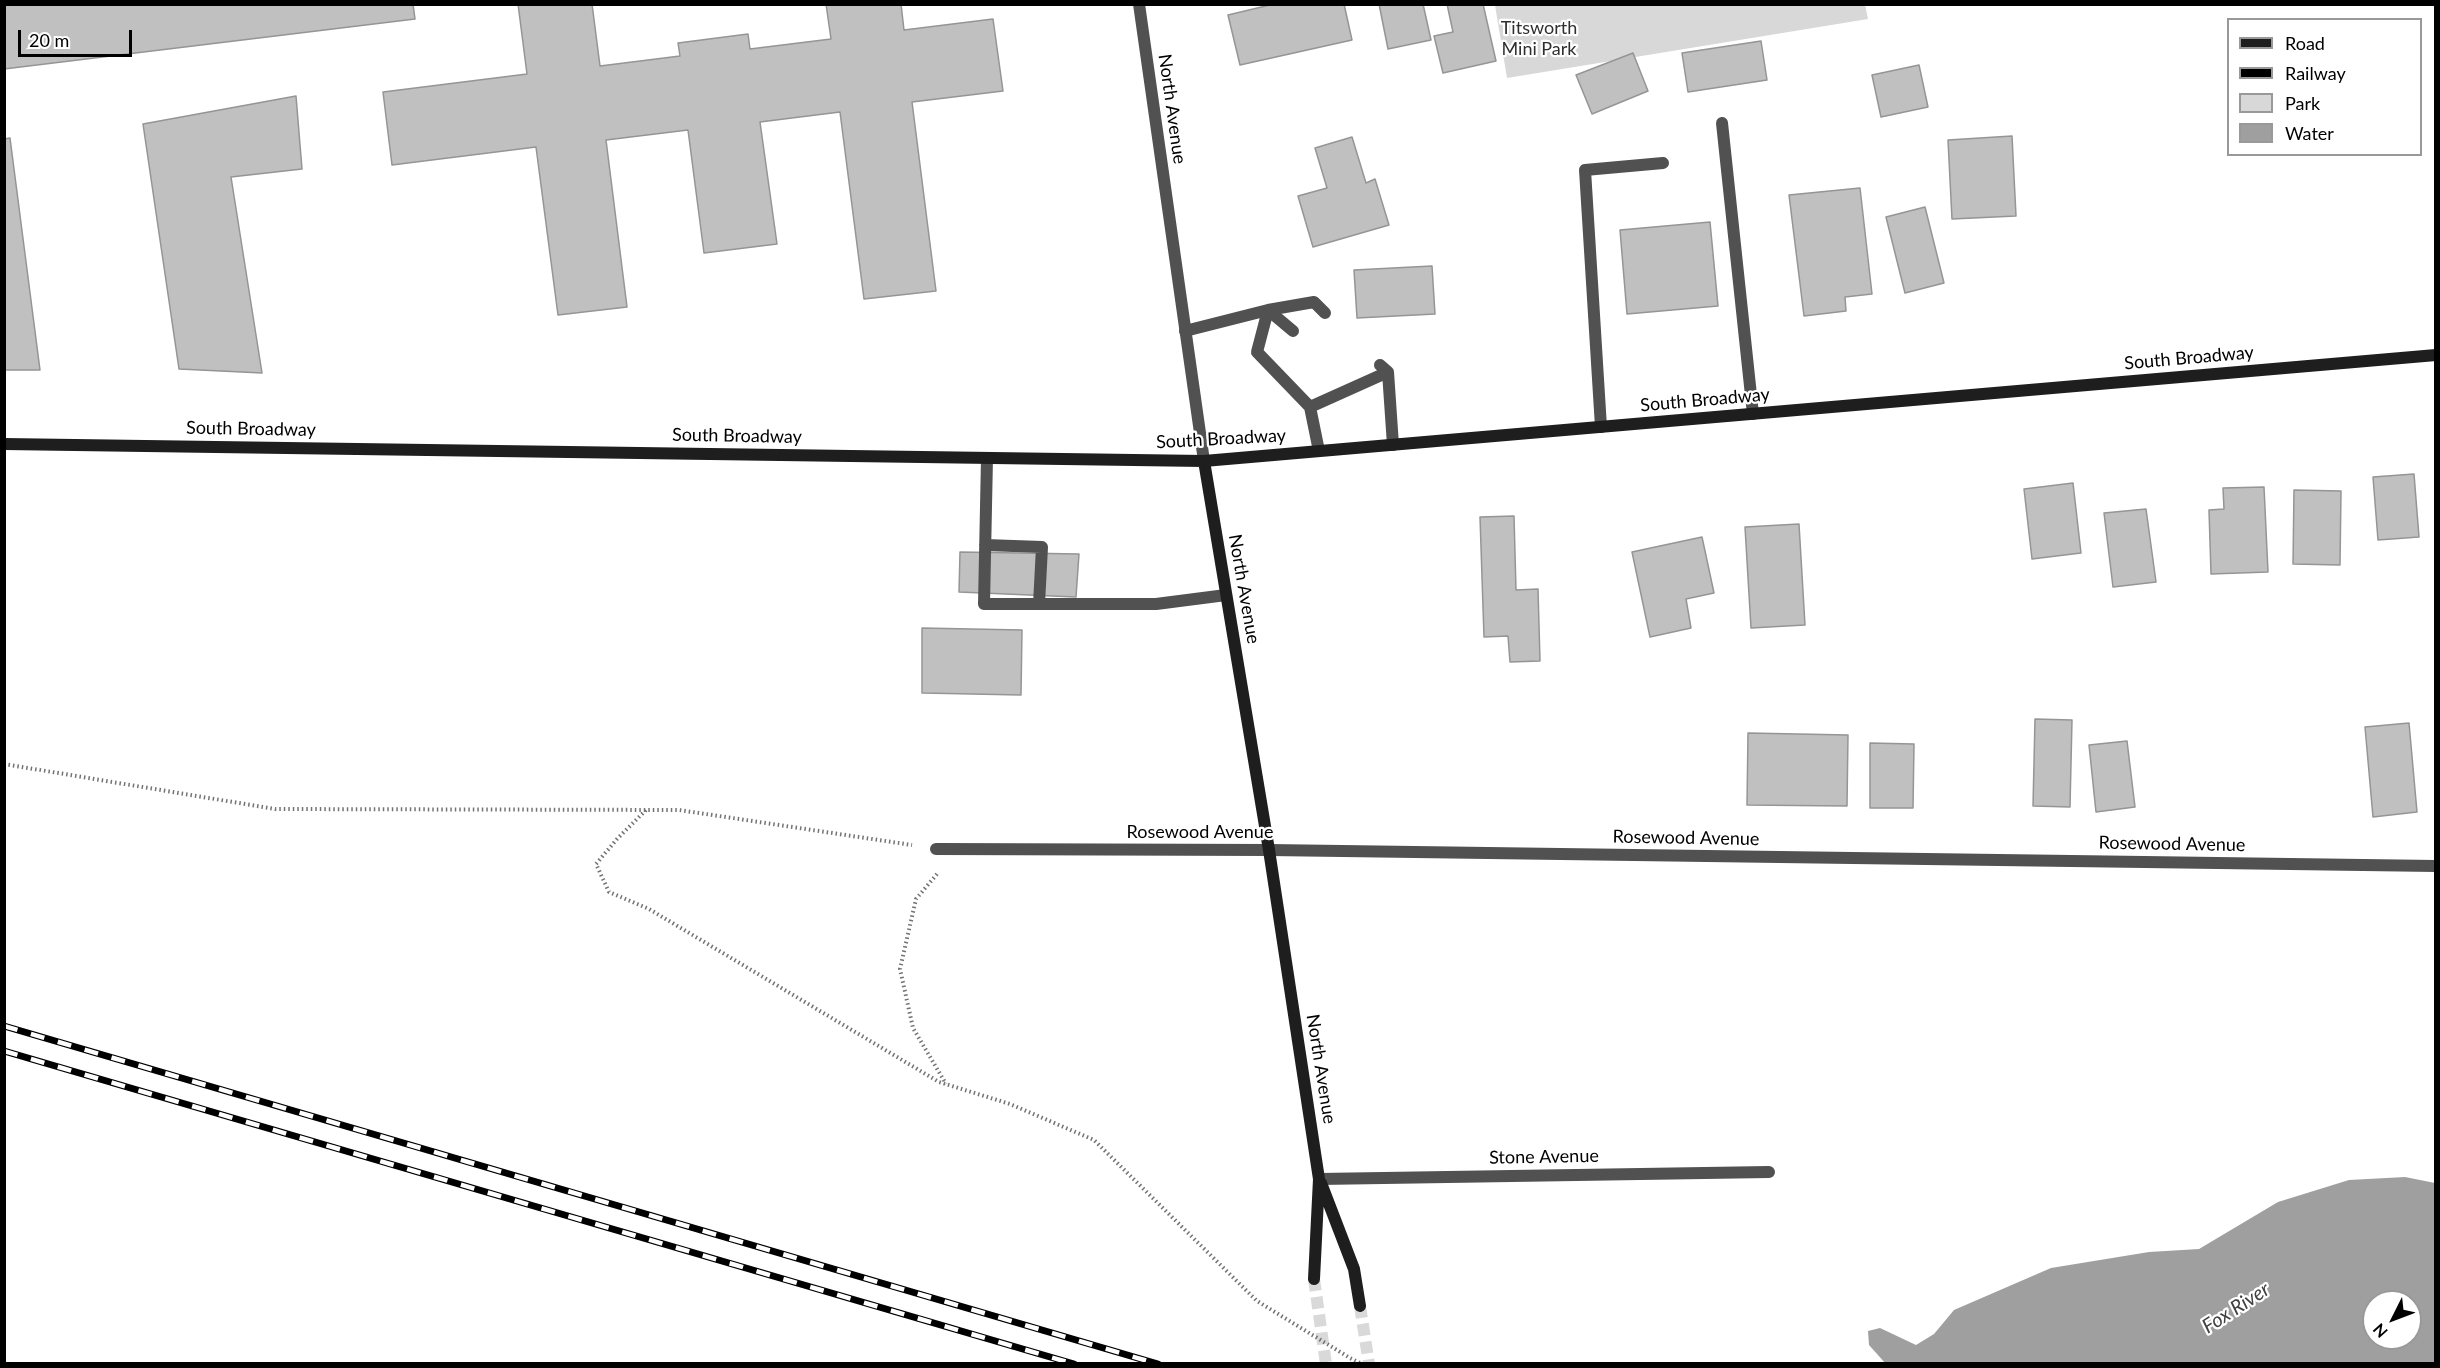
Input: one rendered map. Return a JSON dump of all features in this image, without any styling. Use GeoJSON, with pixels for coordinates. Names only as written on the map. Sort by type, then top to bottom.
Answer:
{"type":"FeatureCollection","features":[{"type":"Feature","properties":{"kind":"street","name":"North Avenue"},"geometry":{"type":"LineString","coordinates":[[1139,4],[1204,461],[1269,850],[1319,1179],[1314,1279]]}},
{"type":"Feature","properties":{"kind":"street"},"geometry":{"type":"LineString","coordinates":[[1722,123],[1753,414]]}},
{"type":"Feature","properties":{"kind":"street"},"geometry":{"type":"LineString","coordinates":[[1601,427],[1585,170],[1663,163]]}},
{"type":"Feature","properties":{"kind":"street"},"geometry":{"type":"LineString","coordinates":[[1185,331],[1268,310],[1314,302],[1325,313]]}},
{"type":"Feature","properties":{"kind":"street"},"geometry":{"type":"LineString","coordinates":[[1268,310],[1293,331]]}},
{"type":"Feature","properties":{"kind":"street"},"geometry":{"type":"LineString","coordinates":[[1268,310],[1257,352],[1310,407],[1319,451]]}},
{"type":"Feature","properties":{"kind":"street","name":"South Broadway"},"geometry":{"type":"LineString","coordinates":[[4,444],[1204,461],[2436,355]]}},
{"type":"Feature","properties":{"kind":"street"},"geometry":{"type":"LineString","coordinates":[[1310,407],[1384,368],[1393,445]]}},
{"type":"Feature","properties":{"kind":"street"},"geometry":{"type":"LineString","coordinates":[[987,458],[984,604],[1156,604],[1226,595]]}},
{"type":"Feature","properties":{"kind":"street"},"geometry":{"type":"LineString","coordinates":[[985,545],[1042,547],[1039,604]]}},
{"type":"Feature","properties":{"kind":"street","name":"Rosewood Avenue"},"geometry":{"type":"LineString","coordinates":[[936,849],[1269,850],[2436,866]]}},
{"type":"Feature","properties":{"kind":"street","name":"Stone Avenue"},"geometry":{"type":"LineString","coordinates":[[1319,1179],[1769,1172]]}},
{"type":"Feature","properties":{"kind":"street","name":"North Avenue"},"geometry":{"type":"LineString","coordinates":[[1319,1179],[1354,1269],[1360,1306]]}},
{"type":"Feature","properties":{"kind":"path"},"geometry":{"type":"LineString","coordinates":[[4,764],[275,809],[679,810],[936,849]]}},
{"type":"Feature","properties":{"kind":"path"},"geometry":{"type":"LineString","coordinates":[[646,810],[596,864],[609,892],[650,909],[774,985],[946,1084],[1010,1104],[1094,1140],[1257,1301],[1362,1364]]}},
{"type":"Feature","properties":{"kind":"path"},"geometry":{"type":"LineString","coordinates":[[946,1084],[913,1028],[900,969],[916,899],[959,849]]}},
{"type":"Feature","properties":{"kind":"green space","name":"Titsworth Mini Park"},"geometry":{"type":"Polygon","coordinates":[[[1865,4],[1868,19],[1507,78],[1495,5],[1865,4]]]}},
{"type":"Feature","properties":{"kind":"water","name":"Fox River"},"geometry":{"type":"Polygon","coordinates":[[[2405,1177],[2435,1183],[2435,1363],[1886,1364],[1869,1345],[1868,1331],[1880,1328],[1916,1345],[1934,1334],[1954,1310],[2051,1268],[2149,1252],[2199,1249],[2278,1202],[2349,1180],[2405,1177]]]}},
{"type":"Feature","properties":{"kind":"building"},"geometry":{"type":"Polygon","coordinates":[[[4,4],[413,4],[415,19],[4,69],[4,4]]]}},
{"type":"Feature","properties":{"kind":"building"},"geometry":{"type":"Polygon","coordinates":[[[518,4],[592,4],[600,66],[680,56],[678,43],[748,34],[750,49],[831,39],[826,4],[901,4],[904,30],[993,19],[1003,91],[912,102],[936,291],[864,299],[840,112],[760,122],[777,244],[704,253],[688,130],[606,140],[627,307],[558,315],[536,147],[392,165],[383,92],[527,74],[518,4]]]}},
{"type":"Feature","properties":{"kind":"building"},"geometry":{"type":"Polygon","coordinates":[[[1274,4],[1344,4],[1352,40],[1240,65],[1228,15],[1274,4]]]}},
{"type":"Feature","properties":{"kind":"building"},"geometry":{"type":"Polygon","coordinates":[[[1379,4],[1423,4],[1431,40],[1388,49],[1379,4]]]}},
{"type":"Feature","properties":{"kind":"building"},"geometry":{"type":"Polygon","coordinates":[[[1447,4],[1483,4],[1496,61],[1443,73],[1434,36],[1453,32],[1447,4]]]}},
{"type":"Feature","properties":{"kind":"building"},"geometry":{"type":"Polygon","coordinates":[[[1761,41],[1767,80],[1688,92],[1682,53],[1761,41]]]}},
{"type":"Feature","properties":{"kind":"building"},"geometry":{"type":"Polygon","coordinates":[[[1633,53],[1648,91],[1592,114],[1576,75],[1633,53]]]}},
{"type":"Feature","properties":{"kind":"building"},"geometry":{"type":"Polygon","coordinates":[[[1919,65],[1928,107],[1881,117],[1872,75],[1919,65]]]}},
{"type":"Feature","properties":{"kind":"building"},"geometry":{"type":"Polygon","coordinates":[[[296,96],[302,169],[231,177],[262,373],[179,369],[143,124],[296,96]]]}},
{"type":"Feature","properties":{"kind":"building"},"geometry":{"type":"Polygon","coordinates":[[[2012,136],[2016,216],[1952,219],[1948,140],[2012,136]]]}},
{"type":"Feature","properties":{"kind":"building"},"geometry":{"type":"Polygon","coordinates":[[[1352,137],[1366,183],[1375,179],[1389,225],[1313,247],[1298,196],[1327,188],[1315,148],[1352,137]]]}},
{"type":"Feature","properties":{"kind":"building"},"geometry":{"type":"Polygon","coordinates":[[[10,138],[40,370],[4,370],[4,139],[10,138]]]}},
{"type":"Feature","properties":{"kind":"building"},"geometry":{"type":"Polygon","coordinates":[[[1860,188],[1872,294],[1845,297],[1846,311],[1804,316],[1789,195],[1860,188]]]}},
{"type":"Feature","properties":{"kind":"building"},"geometry":{"type":"Polygon","coordinates":[[[1925,207],[1944,283],[1905,293],[1886,217],[1925,207]]]}},
{"type":"Feature","properties":{"kind":"building"},"geometry":{"type":"Polygon","coordinates":[[[1710,222],[1718,306],[1627,314],[1620,230],[1710,222]]]}},
{"type":"Feature","properties":{"kind":"building"},"geometry":{"type":"Polygon","coordinates":[[[1432,266],[1435,314],[1357,318],[1354,270],[1432,266]]]}},
{"type":"Feature","properties":{"kind":"building"},"geometry":{"type":"Polygon","coordinates":[[[2414,474],[2419,537],[2378,540],[2373,477],[2414,474]]]}},
{"type":"Feature","properties":{"kind":"building"},"geometry":{"type":"Polygon","coordinates":[[[2073,483],[2081,553],[2032,559],[2024,489],[2073,483]]]}},
{"type":"Feature","properties":{"kind":"building"},"geometry":{"type":"Polygon","coordinates":[[[2264,487],[2268,572],[2211,574],[2209,510],[2224,509],[2223,488],[2264,487]]]}},
{"type":"Feature","properties":{"kind":"building"},"geometry":{"type":"Polygon","coordinates":[[[2294,490],[2341,491],[2340,565],[2293,564],[2294,490]]]}},
{"type":"Feature","properties":{"kind":"building"},"geometry":{"type":"Polygon","coordinates":[[[2146,509],[2156,582],[2113,587],[2104,513],[2146,509]]]}},
{"type":"Feature","properties":{"kind":"building"},"geometry":{"type":"Polygon","coordinates":[[[1514,516],[1516,590],[1538,589],[1540,661],[1510,662],[1508,636],[1484,637],[1480,517],[1514,516]]]}},
{"type":"Feature","properties":{"kind":"building"},"geometry":{"type":"Polygon","coordinates":[[[1799,524],[1805,625],[1751,628],[1745,527],[1799,524]]]}},
{"type":"Feature","properties":{"kind":"building"},"geometry":{"type":"Polygon","coordinates":[[[1702,537],[1714,593],[1686,599],[1691,628],[1650,637],[1632,552],[1702,537]]]}},
{"type":"Feature","properties":{"kind":"building"},"geometry":{"type":"Polygon","coordinates":[[[960,552],[1079,554],[1076,597],[959,592],[960,552]]]}},
{"type":"Feature","properties":{"kind":"building"},"geometry":{"type":"Polygon","coordinates":[[[922,628],[1022,630],[1021,695],[922,693],[922,628]]]}},
{"type":"Feature","properties":{"kind":"building"},"geometry":{"type":"Polygon","coordinates":[[[2035,719],[2072,720],[2070,807],[2033,806],[2035,719]]]}},
{"type":"Feature","properties":{"kind":"building"},"geometry":{"type":"Polygon","coordinates":[[[2409,723],[2417,812],[2373,817],[2365,727],[2409,723]]]}},
{"type":"Feature","properties":{"kind":"building"},"geometry":{"type":"Polygon","coordinates":[[[1748,733],[1848,735],[1847,806],[1747,805],[1748,733]]]}},
{"type":"Feature","properties":{"kind":"building"},"geometry":{"type":"Polygon","coordinates":[[[2127,741],[2135,807],[2096,812],[2089,745],[2127,741]]]}},
{"type":"Feature","properties":{"kind":"building"},"geometry":{"type":"Polygon","coordinates":[[[1870,743],[1914,744],[1913,808],[1870,808],[1870,743]]]}},
{"type":"Feature","properties":{"kind":"tunnel"},"geometry":{"type":"LineString","coordinates":[[1314,1279],[1326,1364]]}},
{"type":"Feature","properties":{"kind":"tunnel"},"geometry":{"type":"LineString","coordinates":[[1360,1306],[1369,1364]]}},
{"type":"Feature","properties":{"kind":"railway"},"geometry":{"type":"LineString","coordinates":[[4,1026],[1158,1364]]}},
{"type":"Feature","properties":{"kind":"railway"},"geometry":{"type":"LineString","coordinates":[[4,1051],[1074,1364]]}}]}
